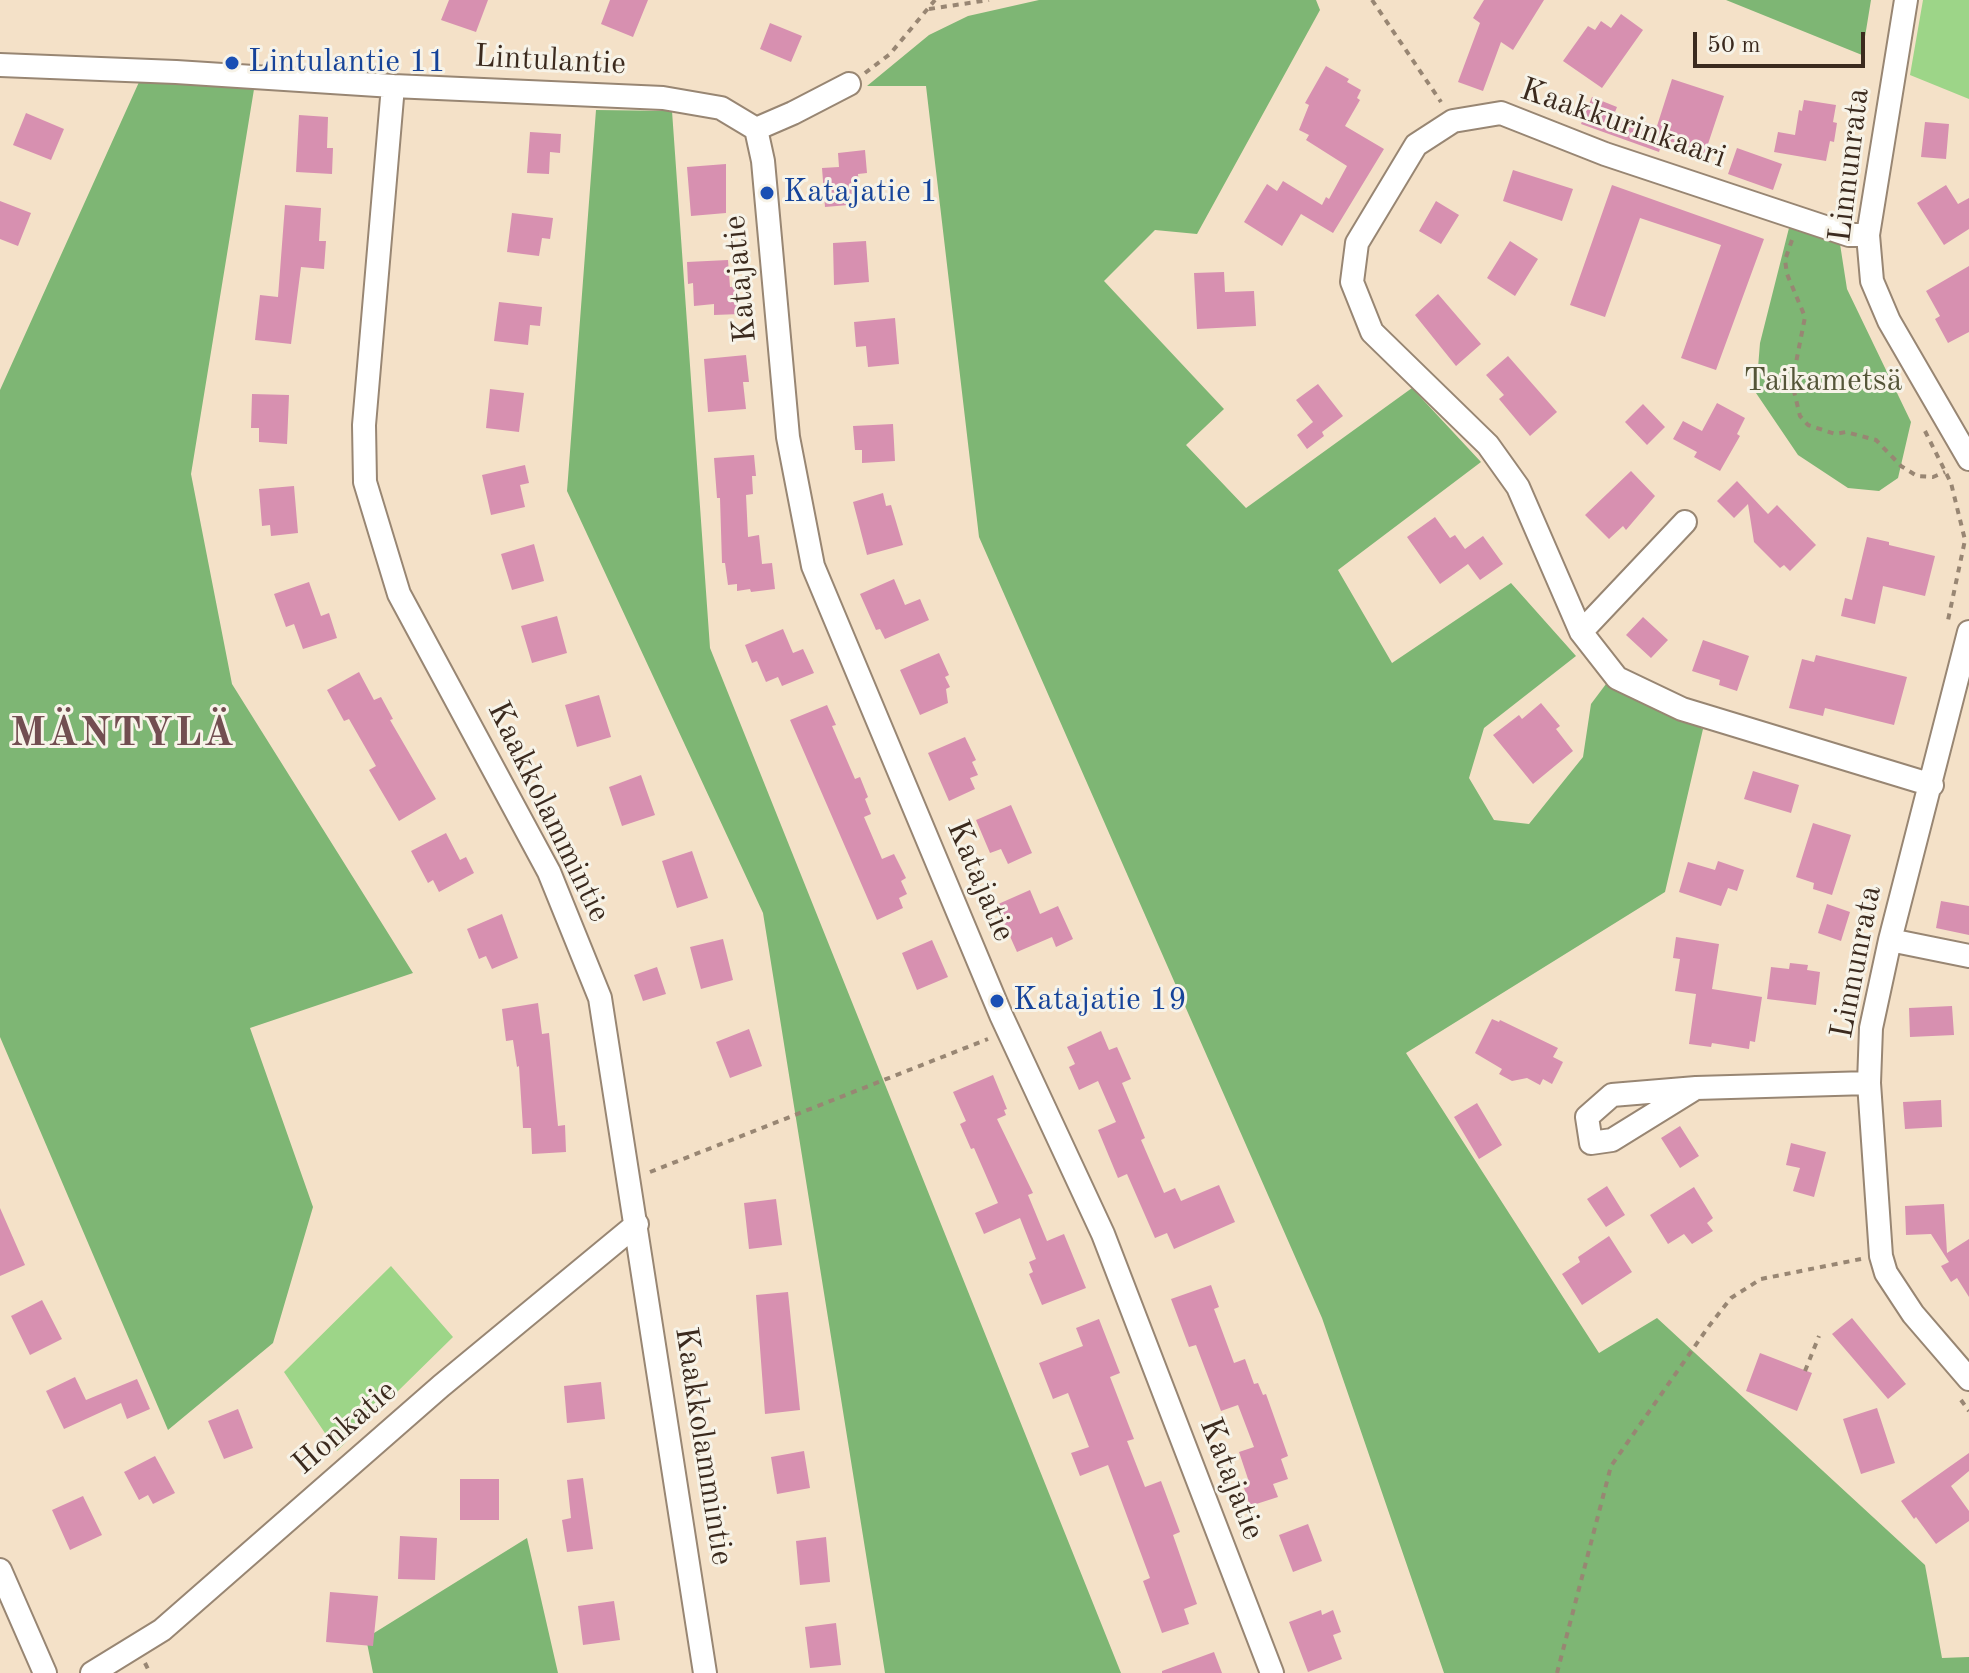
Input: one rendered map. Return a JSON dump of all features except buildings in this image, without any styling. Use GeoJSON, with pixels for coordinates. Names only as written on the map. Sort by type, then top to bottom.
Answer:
{"type":"FeatureCollection","features":[{"type":"Feature","properties":{"kind":"street","name":"Linnunrata"},"geometry":{"type":"LineString","coordinates":[[1906,0],[1868,235],[1872,281],[1889,321],[1969,459]]}},
{"type":"Feature","properties":{"kind":"street","name":"Lintulantie"},"geometry":{"type":"LineString","coordinates":[[0,65],[663,98],[721,108],[756,129]]}},
{"type":"Feature","properties":{"kind":"street"},"geometry":{"type":"LineString","coordinates":[[756,129],[849,84]]}},
{"type":"Feature","properties":{"kind":"street","name":"Kaakkolammintie"},"geometry":{"type":"LineString","coordinates":[[393,86],[364,425],[365,482],[399,594],[549,872],[600,998],[705,1673]]}},
{"type":"Feature","properties":{"kind":"street","name":"Kaakkurinkaari"},"geometry":{"type":"LineString","coordinates":[[1868,235],[1849,235],[1605,154],[1501,113],[1453,121],[1416,145],[1357,243],[1352,282],[1372,332],[1488,445],[1518,487],[1581,632],[1617,678],[1682,709],[1932,785]]}},
{"type":"Feature","properties":{"kind":"street","name":"Katajatie"},"geometry":{"type":"LineString","coordinates":[[756,129],[763,161],[788,437],[813,566],[1009,1030],[1103,1234],[1272,1673]]}},
{"type":"Feature","properties":{"kind":"street"},"geometry":{"type":"LineString","coordinates":[[1581,632],[1685,522]]}},
{"type":"Feature","properties":{"kind":"street","name":"Linnunrata"},"geometry":{"type":"LineString","coordinates":[[1962,1386],[1886,1273],[1881,1256],[1869,1083],[1871,1028],[1890,940],[1969,632]]}},
{"type":"Feature","properties":{"kind":"street"},"geometry":{"type":"LineString","coordinates":[[1890,940],[1969,956]]}},
{"type":"Feature","properties":{"kind":"street"},"geometry":{"type":"LineString","coordinates":[[1696,1088],[1869,1083]]}},
{"type":"Feature","properties":{"kind":"street","name":"Honkatie"},"geometry":{"type":"LineString","coordinates":[[92,1673],[162,1630],[441,1386],[637,1224]]}},
{"type":"Feature","properties":{"kind":"street"},"geometry":{"type":"LineString","coordinates":[[0,1570],[45,1673]]}},
{"type":"Feature","properties":{"kind":"path"},"geometry":{"type":"LineString","coordinates":[[849,84],[890,54],[935,0]]}},
{"type":"Feature","properties":{"kind":"path"},"geometry":{"type":"LineString","coordinates":[[929,9],[989,0]]}},
{"type":"Feature","properties":{"kind":"path"},"geometry":{"type":"LineString","coordinates":[[1372,0],[1453,121]]}},
{"type":"Feature","properties":{"kind":"path"},"geometry":{"type":"LineString","coordinates":[[1799,218],[1785,260],[1787,274],[1805,317],[1792,383],[1800,416],[1808,425],[1835,434],[1846,432],[1876,440],[1901,466],[1917,476],[1933,477],[1945,472]]}},
{"type":"Feature","properties":{"kind":"path"},"geometry":{"type":"LineString","coordinates":[[1924,430],[1951,483],[1965,540],[1945,633]]}},
{"type":"Feature","properties":{"kind":"path"},"geometry":{"type":"LineString","coordinates":[[628,1180],[1009,1030]]}},
{"type":"Feature","properties":{"kind":"path"},"geometry":{"type":"LineString","coordinates":[[1557,1673],[1611,1466],[1709,1326],[1731,1298],[1761,1279],[1865,1258],[1867,1269]]}},
{"type":"Feature","properties":{"kind":"path"},"geometry":{"type":"LineString","coordinates":[[1805,1371],[1819,1336]]}},
{"type":"Feature","properties":{"kind":"path"},"geometry":{"type":"LineString","coordinates":[[1962,1386],[1969,1411]]}},
{"type":"Feature","properties":{"kind":"green space"},"geometry":{"type":"Polygon","coordinates":[[[1039,0],[1316,0],[1320,10],[1197,234],[1155,230],[1104,281],[1224,409],[1186,445],[1246,508],[1412,388],[1481,462],[1338,570],[1392,663],[1511,583],[1576,656],[1484,728],[1469,778],[1494,820],[1529,824],[1583,757],[1591,704],[1606,684],[1703,729],[1665,892],[1406,1053],[1599,1353],[1657,1318],[1925,1565],[1942,1658],[1969,1657],[1969,1673],[1444,1673],[1322,1318],[979,537],[926,86],[867,86],[929,35],[968,16],[1039,0]]]}},
{"type":"Feature","properties":{"kind":"green space"},"geometry":{"type":"Polygon","coordinates":[[[1726,0],[1871,0],[1862,55],[1726,0]]]}},
{"type":"Feature","properties":{"kind":"green space"},"geometry":{"type":"Polygon","coordinates":[[[1923,0],[1969,0],[1969,99],[1910,75],[1923,0]]]}},
{"type":"Feature","properties":{"kind":"green space"},"geometry":{"type":"Polygon","coordinates":[[[144,71],[256,77],[191,474],[232,684],[413,973],[250,1028],[313,1207],[273,1343],[168,1430],[0,1037],[0,390],[144,71]]]}},
{"type":"Feature","properties":{"kind":"green space"},"geometry":{"type":"Polygon","coordinates":[[[596,110],[672,111],[710,648],[1121,1673],[885,1673],[763,913],[567,491],[596,110]]]}},
{"type":"Feature","properties":{"kind":"green space","name":"Taikametsä"},"geometry":{"type":"Polygon","coordinates":[[[1789,228],[1840,244],[1847,289],[1911,422],[1898,478],[1879,491],[1848,488],[1798,455],[1756,393],[1760,343],[1789,228]]]}},
{"type":"Feature","properties":{"kind":"green space"},"geometry":{"type":"Polygon","coordinates":[[[391,1266],[453,1337],[337,1451],[284,1372],[391,1266]]]}},
{"type":"Feature","properties":{"kind":"green space"},"geometry":{"type":"Polygon","coordinates":[[[527,1538],[558,1673],[373,1673],[366,1638],[527,1538]]]}},
{"type":"Feature","properties":{"kind":"place","name":"Lintulantie 11"},"geometry":{"type":"Point","coordinates":[232,63]}},
{"type":"Feature","properties":{"kind":"place","name":"Katajatie 1"},"geometry":{"type":"Point","coordinates":[767,193]}},
{"type":"Feature","properties":{"kind":"place","name":"Katajatie 19"},"geometry":{"type":"Point","coordinates":[997,1001]}},
{"type":"Feature","properties":{"kind":"district","name":"MÄNTYLÄ"},"geometry":{"type":"Point","coordinates":[123,735]}}]}
